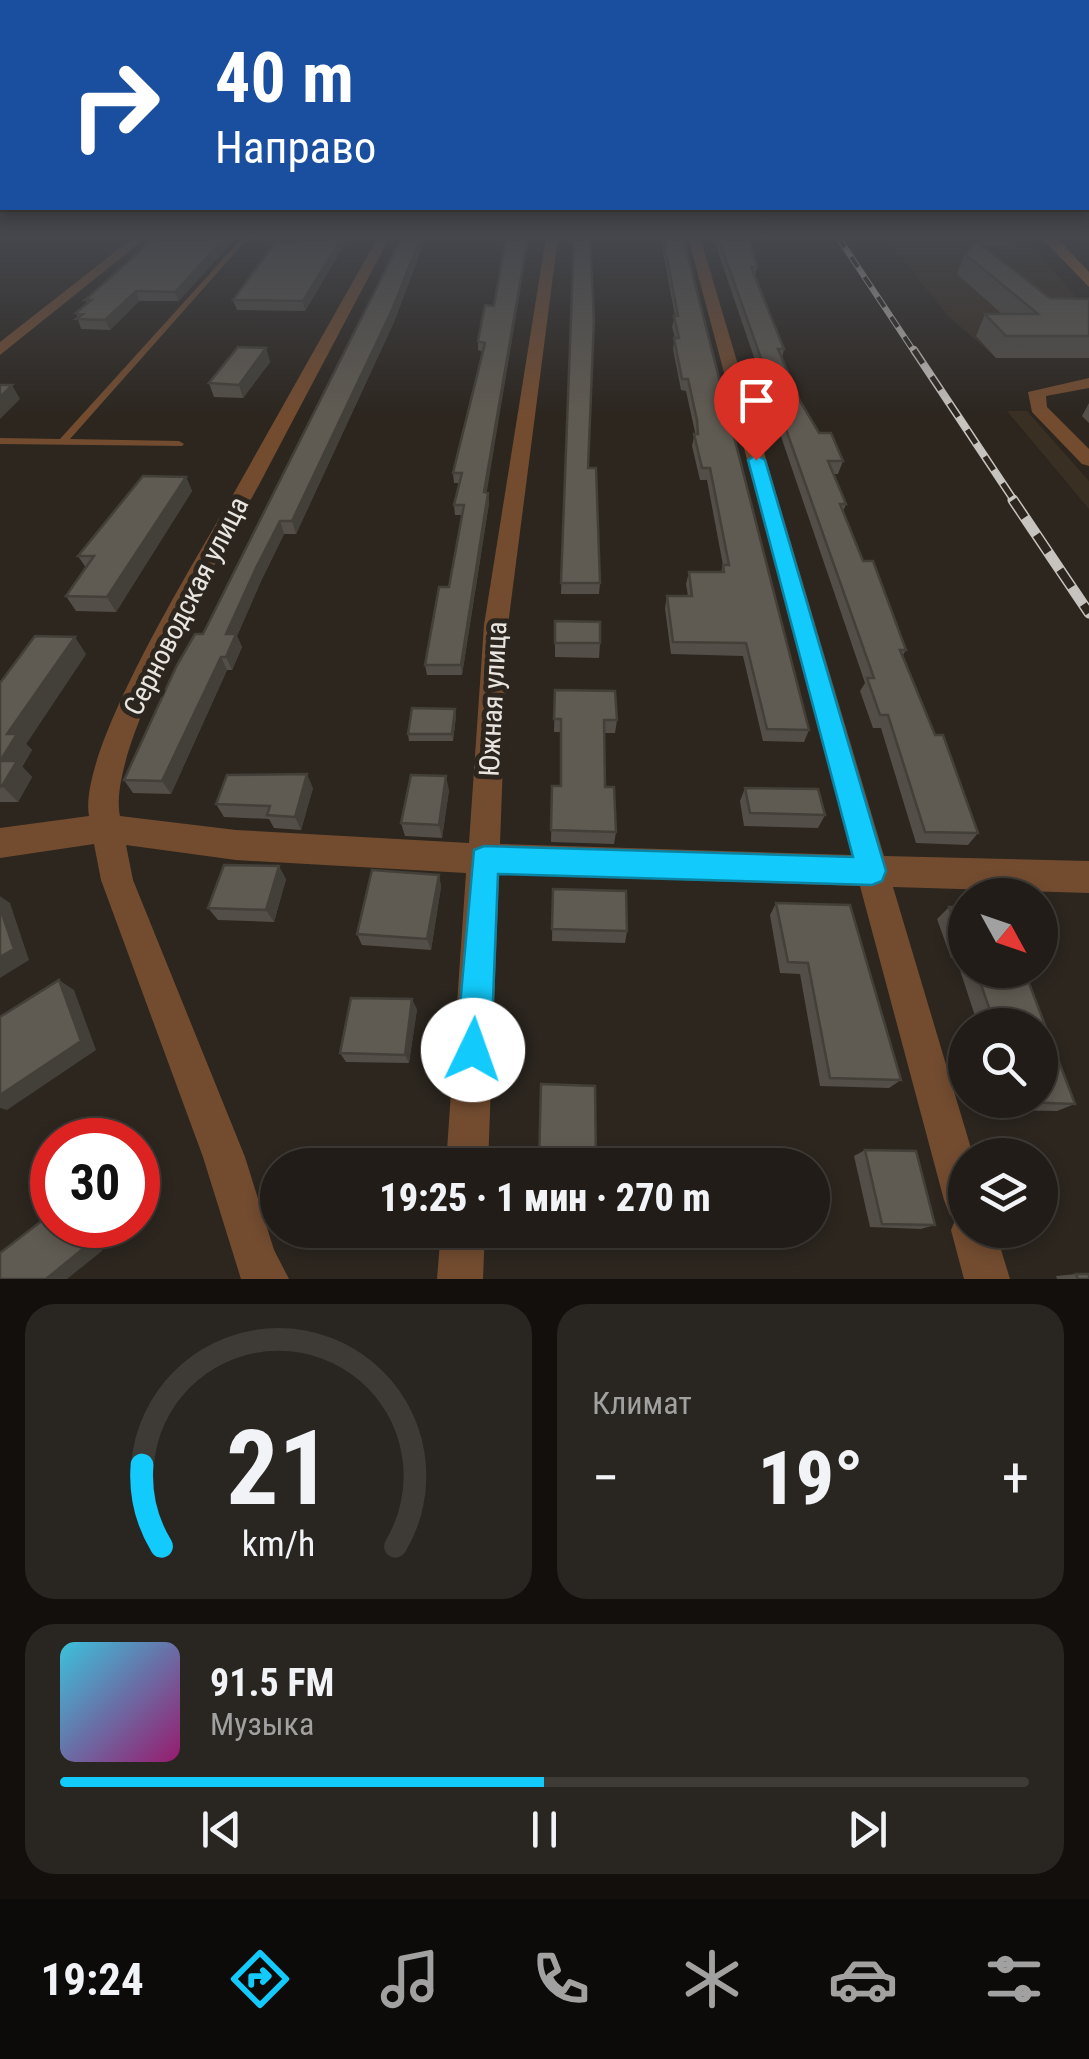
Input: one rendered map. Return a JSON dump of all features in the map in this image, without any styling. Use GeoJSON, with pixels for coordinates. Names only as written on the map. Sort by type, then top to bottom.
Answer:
{"type":"FeatureCollection","features":[{"type":"Feature","properties":{"kind":"street"},"geometry":{"type":"LineString","coordinates":[[0,350],[66,297]]}},
{"type":"Feature","properties":{"kind":"street","name":"Серноводская улица"},"geometry":{"type":"LineString","coordinates":[[266,1279],[254,1260],[224,1157],[117,880],[102,804],[116,745],[154,658],[351,297]]}},
{"type":"Feature","properties":{"kind":"street","name":"Южная улица"},"geometry":{"type":"LineString","coordinates":[[468,1148],[496,625],[543,297]]}},
{"type":"Feature","properties":{"kind":"street"},"geometry":{"type":"LineString","coordinates":[[711,297],[948,1140]]}},
{"type":"Feature","properties":{"kind":"street"},"geometry":{"type":"LineString","coordinates":[[1089,383],[1048,388],[1038,392],[1036,398],[1038,408],[1089,460]]}},
{"type":"Feature","properties":{"kind":"street"},"geometry":{"type":"LineString","coordinates":[[0,843],[107,828],[236,845],[484,860],[1089,877]]}},
{"type":"Feature","properties":{"kind":"street"},"geometry":{"type":"LineString","coordinates":[[460,1279],[462,1248]]}},
{"type":"Feature","properties":{"kind":"street"},"geometry":{"type":"LineString","coordinates":[[979,1248],[988,1279]]}},
{"type":"Feature","properties":{"kind":"lane"},"geometry":{"type":"LineString","coordinates":[[63,442],[192,297]]}},
{"type":"Feature","properties":{"kind":"lane"},"geometry":{"type":"LineString","coordinates":[[0,441],[180,444]]}},
{"type":"Feature","properties":{"kind":"shaded area"},"geometry":{"type":"Polygon","coordinates":[[[933,297],[1076,297],[1086,309],[1089,358],[996,358],[948,316],[933,297]]]}},
{"type":"Feature","properties":{"kind":"shaded area"},"geometry":{"type":"Polygon","coordinates":[[[1007,411],[1027,411],[1089,481],[1089,509],[1007,411]]]}},
{"type":"Feature","properties":{"kind":"building"},"geometry":{"type":"Polygon","coordinates":[[[89,297],[130,297],[105,320],[76,319],[83,314],[76,313],[91,300],[85,300],[89,297]]]}},
{"type":"Feature","properties":{"kind":"building"},"geometry":{"type":"Polygon","coordinates":[[[235,297],[306,297],[303,301],[233,300],[235,297]]]}},
{"type":"Feature","properties":{"kind":"building"},"geometry":{"type":"Polygon","coordinates":[[[372,297],[397,297],[292,521],[280,521],[256,568],[226,634],[236,634],[226,657],[221,657],[162,781],[124,780],[177,665],[195,634],[203,634],[372,297]]]}},
{"type":"Feature","properties":{"kind":"building"},"geometry":{"type":"Polygon","coordinates":[[[496,297],[518,297],[484,492],[488,493],[461,665],[425,665],[439,587],[449,587],[464,505],[454,505],[462,473],[453,473],[485,343],[478,341],[485,305],[494,306],[496,297]]]}},
{"type":"Feature","properties":{"kind":"building"},"geometry":{"type":"Polygon","coordinates":[[[572,297],[593,297],[588,468],[596,468],[600,583],[561,583],[572,297]]]}},
{"type":"Feature","properties":{"kind":"building"},"geometry":{"type":"Polygon","coordinates":[[[674,297],[698,297],[809,730],[767,729],[746,643],[673,642],[667,596],[692,596],[689,572],[724,572],[723,565],[729,565],[710,468],[702,468],[694,434],[698,434],[697,420],[688,379],[682,379],[674,338],[679,338],[674,316],[678,316],[674,297]]]}},
{"type":"Feature","properties":{"kind":"building"},"geometry":{"type":"Polygon","coordinates":[[[739,297],[763,297],[784,349],[778,349],[800,401],[819,433],[831,433],[843,461],[828,461],[846,504],[840,504],[863,561],[873,561],[906,650],[900,650],[935,735],[943,735],[978,833],[925,832],[888,715],[880,715],[867,678],[874,678],[739,297]]]}},
{"type":"Feature","properties":{"kind":"building"},"geometry":{"type":"Polygon","coordinates":[[[1017,297],[1089,299],[1089,336],[1006,336],[985,314],[1038,314],[1017,297]]]}},
{"type":"Feature","properties":{"kind":"building"},"geometry":{"type":"Polygon","coordinates":[[[238,347],[266,348],[239,385],[209,383],[238,347]]]}},
{"type":"Feature","properties":{"kind":"building"},"geometry":{"type":"Polygon","coordinates":[[[0,385],[12,385],[0,397],[0,385]]]}},
{"type":"Feature","properties":{"kind":"building"},"geometry":{"type":"Polygon","coordinates":[[[143,476],[186,477],[107,597],[66,596],[94,556],[78,556],[143,476]]]}},
{"type":"Feature","properties":{"kind":"building"},"geometry":{"type":"Polygon","coordinates":[[[555,621],[600,622],[600,643],[555,643],[555,621]]]}},
{"type":"Feature","properties":{"kind":"building"},"geometry":{"type":"Polygon","coordinates":[[[35,636],[75,637],[7,734],[17,734],[0,761],[0,683],[35,636]]]}},
{"type":"Feature","properties":{"kind":"building"},"geometry":{"type":"Polygon","coordinates":[[[555,690],[615,691],[617,720],[604,720],[605,787],[614,787],[616,832],[551,830],[552,786],[561,786],[561,719],[554,719],[555,690]]]}},
{"type":"Feature","properties":{"kind":"building"},"geometry":{"type":"Polygon","coordinates":[[[412,708],[455,709],[452,734],[408,734],[412,708]]]}},
{"type":"Feature","properties":{"kind":"building"},"geometry":{"type":"Polygon","coordinates":[[[0,761],[17,761],[0,787],[0,761]]]}},
{"type":"Feature","properties":{"kind":"building"},"geometry":{"type":"Polygon","coordinates":[[[307,774],[295,817],[267,815],[270,806],[216,804],[227,775],[307,774]]]}},
{"type":"Feature","properties":{"kind":"building"},"geometry":{"type":"Polygon","coordinates":[[[411,775],[446,776],[439,825],[401,823],[411,775]]]}},
{"type":"Feature","properties":{"kind":"building"},"geometry":{"type":"Polygon","coordinates":[[[745,788],[818,789],[825,815],[750,813],[745,788]]]}},
{"type":"Feature","properties":{"kind":"building"},"geometry":{"type":"Polygon","coordinates":[[[224,865],[279,866],[266,910],[208,908],[224,865]]]}},
{"type":"Feature","properties":{"kind":"building"},"geometry":{"type":"Polygon","coordinates":[[[372,870],[439,875],[427,939],[357,934],[372,870]]]}},
{"type":"Feature","properties":{"kind":"building"},"geometry":{"type":"Polygon","coordinates":[[[553,889],[626,891],[627,931],[552,929],[553,889]]]}},
{"type":"Feature","properties":{"kind":"building"},"geometry":{"type":"Polygon","coordinates":[[[776,903],[850,905],[901,1080],[830,1078],[808,963],[788,962],[776,903]]]}},
{"type":"Feature","properties":{"kind":"building"},"geometry":{"type":"Polygon","coordinates":[[[0,908],[14,949],[0,957],[0,908]]]}},
{"type":"Feature","properties":{"kind":"building"},"geometry":{"type":"Polygon","coordinates":[[[59,980],[81,1041],[0,1095],[0,1017],[59,980]]]}},
{"type":"Feature","properties":{"kind":"building"},"geometry":{"type":"Polygon","coordinates":[[[982,988],[1031,988],[1038,1008],[989,1008],[982,988]]]}},
{"type":"Feature","properties":{"kind":"building"},"geometry":{"type":"Polygon","coordinates":[[[351,998],[412,999],[405,1055],[340,1053],[351,998]]]}},
{"type":"Feature","properties":{"kind":"building"},"geometry":{"type":"Polygon","coordinates":[[[1058,1059],[1075,1104],[1058,1103],[1058,1059]]]}},
{"type":"Feature","properties":{"kind":"building"},"geometry":{"type":"Polygon","coordinates":[[[541,1084],[595,1086],[596,1148],[539,1148],[541,1084]]]}},
{"type":"Feature","properties":{"kind":"building"},"geometry":{"type":"Polygon","coordinates":[[[865,1150],[916,1151],[935,1225],[882,1224],[865,1150]]]}},
{"type":"Feature","properties":{"kind":"building"},"geometry":{"type":"Polygon","coordinates":[[[30,1230],[30,1248],[84,1248],[46,1279],[0,1279],[0,1253],[30,1230]]]}},
{"type":"Feature","properties":{"kind":"railway"},"geometry":{"type":"LineString","coordinates":[[878,297],[915,353]]}},
{"type":"Feature","properties":{"kind":"railway"},"geometry":{"type":"LineString","coordinates":[[914,350],[1015,502]]}},
{"type":"Feature","properties":{"kind":"railway"},"geometry":{"type":"LineString","coordinates":[[1013,500],[1089,613]]}},
{"type":"Feature","properties":{"kind":"route"},"geometry":{"type":"LineString","coordinates":[[473,1050],[484,860],[872,871],[756,460]]}}]}
